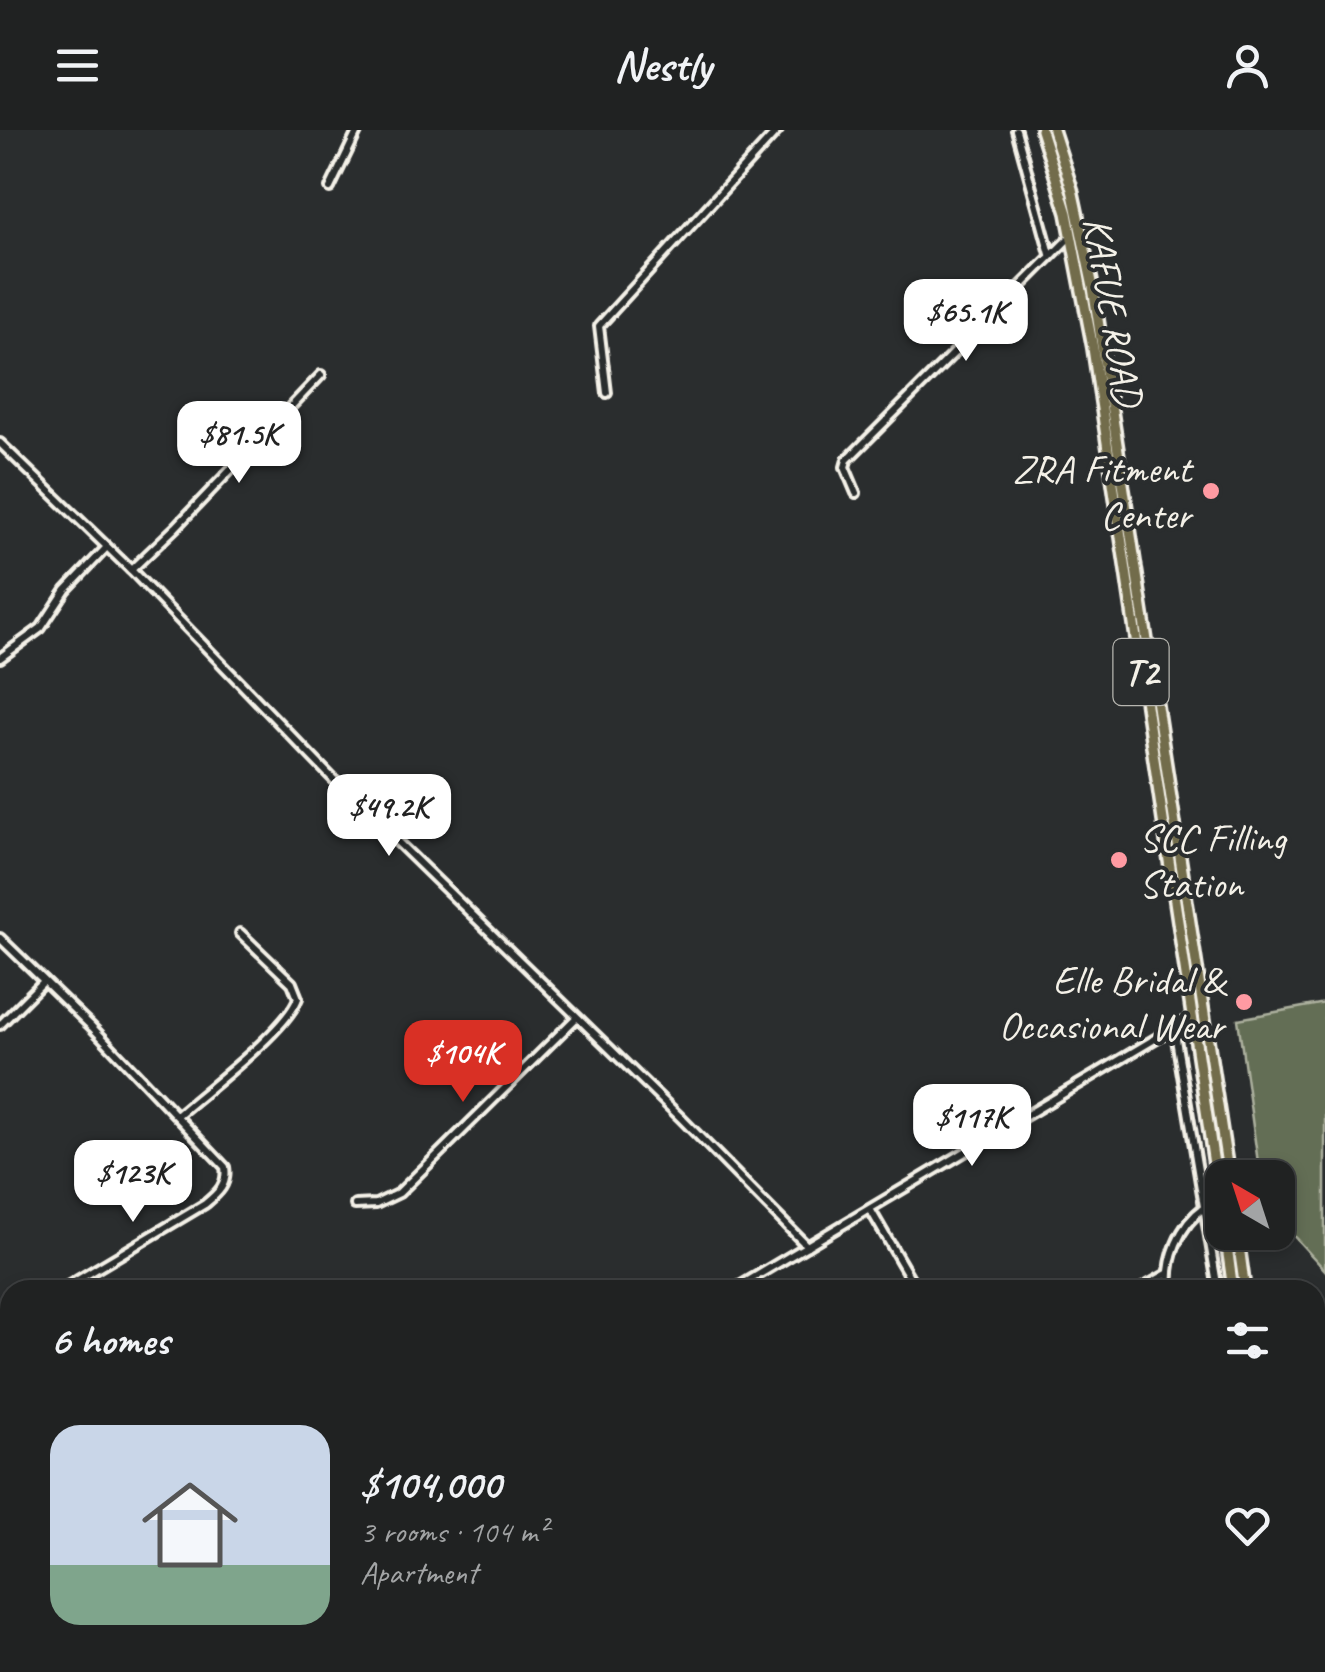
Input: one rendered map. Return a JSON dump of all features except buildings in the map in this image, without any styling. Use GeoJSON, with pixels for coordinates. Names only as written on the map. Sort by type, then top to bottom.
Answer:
{"type":"FeatureCollection","features":[{"type":"Feature","properties":{"kind":"main road","name":"KAFUE ROAD"},"geometry":{"type":"LineString","coordinates":[[1040,130],[1060,185],[1072,235],[1096,367],[1214,1160]]}},
{"type":"Feature","properties":{"kind":"main road","name":"KAFUE ROAD"},"geometry":{"type":"LineString","coordinates":[[1053,130],[1072,189],[1094,287],[1225,1160]]}},
{"type":"Feature","properties":{"kind":"main road"},"geometry":{"type":"LineString","coordinates":[[1227,1250],[1232,1280]]}},
{"type":"Feature","properties":{"kind":"main road"},"geometry":{"type":"LineString","coordinates":[[1240,1250],[1244,1280]]}},
{"type":"Feature","properties":{"kind":"street"},"geometry":{"type":"LineString","coordinates":[[330,188],[358,130]]}},
{"type":"Feature","properties":{"kind":"street"},"geometry":{"type":"LineString","coordinates":[[607,392],[599,326],[778,130]]}},
{"type":"Feature","properties":{"kind":"street"},"geometry":{"type":"LineString","coordinates":[[1016,130],[1050,254]]}},
{"type":"Feature","properties":{"kind":"street"},"geometry":{"type":"LineString","coordinates":[[856,492],[845,467],[846,460],[1072,235]]}},
{"type":"Feature","properties":{"kind":"street"},"geometry":{"type":"LineString","coordinates":[[131,570],[322,375]]}},
{"type":"Feature","properties":{"kind":"street"},"geometry":{"type":"LineString","coordinates":[[2,448],[131,570],[338,784],[806,1246]]}},
{"type":"Feature","properties":{"kind":"street"},"geometry":{"type":"LineString","coordinates":[[0,658],[41,628],[66,590],[107,547]]}},
{"type":"Feature","properties":{"kind":"street"},"geometry":{"type":"LineString","coordinates":[[178,1114],[236,1066],[289,1013],[298,998],[292,983],[240,933]]}},
{"type":"Feature","properties":{"kind":"street"},"geometry":{"type":"LineString","coordinates":[[0,938],[178,1114],[225,1167],[227,1178],[220,1191],[205,1204],[77,1280]]}},
{"type":"Feature","properties":{"kind":"street"},"geometry":{"type":"LineString","coordinates":[[0,1025],[44,981]]}},
{"type":"Feature","properties":{"kind":"street"},"geometry":{"type":"LineString","coordinates":[[754,1280],[1193,1016]]}},
{"type":"Feature","properties":{"kind":"street"},"geometry":{"type":"LineString","coordinates":[[355,1205],[376,1204],[400,1194],[576,1018]]}},
{"type":"Feature","properties":{"kind":"street"},"geometry":{"type":"LineString","coordinates":[[1168,1280],[1179,1237],[1191,1218],[1205,1207],[1174,1028]]}},
{"type":"Feature","properties":{"kind":"street"},"geometry":{"type":"LineString","coordinates":[[870,1208],[911,1280]]}},
{"type":"Feature","properties":{"kind":"street"},"geometry":{"type":"LineString","coordinates":[[1212,1250],[1216,1280]]}},
{"type":"Feature","properties":{"kind":"street"},"geometry":{"type":"LineString","coordinates":[[1157,1280],[1168,1274]]}},
{"type":"Feature","properties":{"kind":"green space"},"geometry":{"type":"Polygon","coordinates":[[[1325,1003],[1325,1270],[1295,1237],[1295,1160],[1258,1160],[1238,1019],[1325,1003]]]}},
{"type":"Feature","properties":{"kind":"place","name":"ZRA Fitment Center"},"geometry":{"type":"Point","coordinates":[1211,491]}},
{"type":"Feature","properties":{"kind":"place","name":"SCC Filling Station"},"geometry":{"type":"Point","coordinates":[1119,860]}},
{"type":"Feature","properties":{"kind":"place","name":"Elle Bridal & Occasional Wear"},"geometry":{"type":"Point","coordinates":[1244,1002]}}]}
